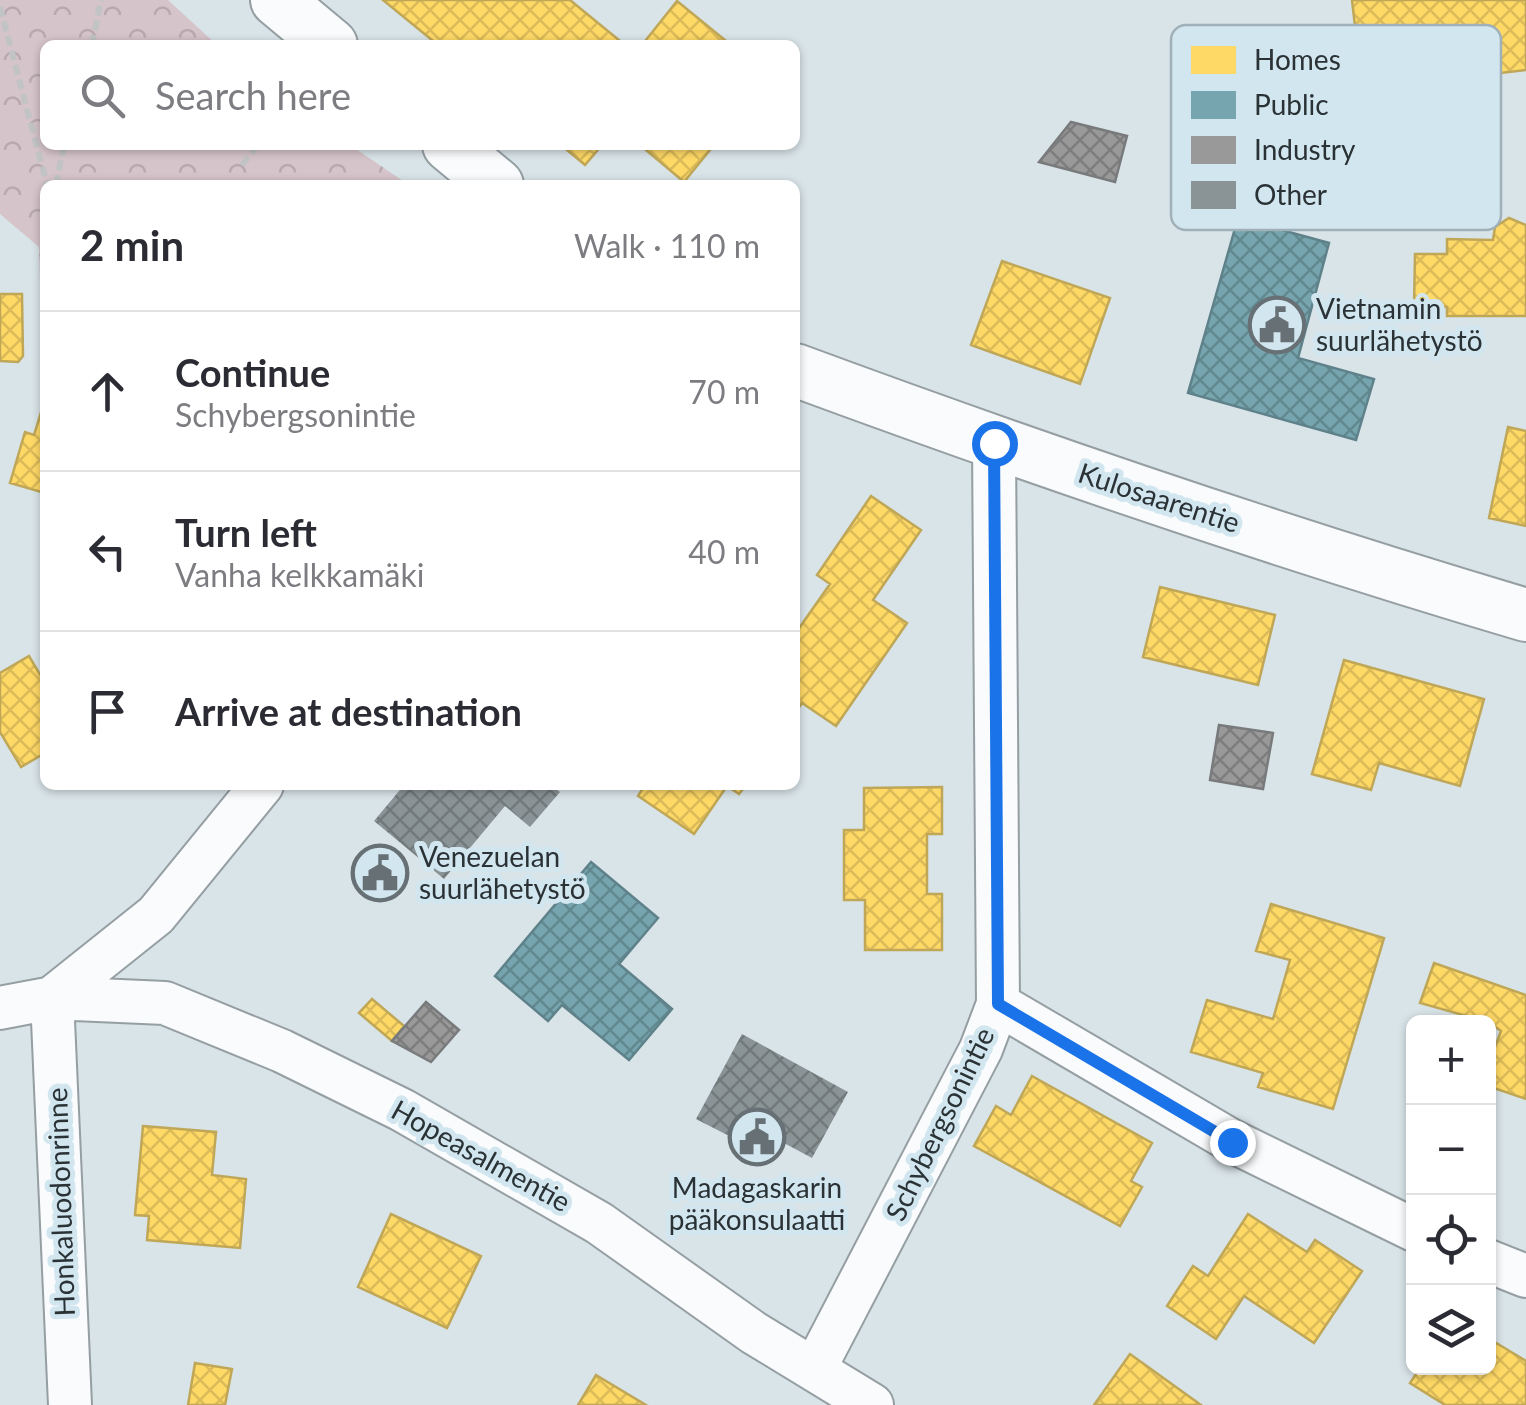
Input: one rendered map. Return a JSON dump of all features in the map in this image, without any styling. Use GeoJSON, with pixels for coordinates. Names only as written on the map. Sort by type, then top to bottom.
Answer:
{"type":"FeatureCollection","features":[{"type":"Feature","properties":{"kind":"street"},"geometry":{"type":"LineString","coordinates":[[278,0],[325,40]]}},
{"type":"Feature","properties":{"kind":"street"},"geometry":{"type":"LineString","coordinates":[[455,150],[491,180]]}},
{"type":"Feature","properties":{"kind":"street","name":"Kulosaarentie"},"geometry":{"type":"LineString","coordinates":[[800,372],[994,443],[1360,566],[1526,615]]}},
{"type":"Feature","properties":{"kind":"street","name":"Schybergsonintie"},"geometry":{"type":"LineString","coordinates":[[816,1368],[980,1049],[998,1004],[994,443]]}},
{"type":"Feature","properties":{"kind":"street"},"geometry":{"type":"LineString","coordinates":[[0,1008],[52,998],[156,914],[258,790]]}},
{"type":"Feature","properties":{"kind":"street","name":"Hopeasalmentie"},"geometry":{"type":"LineString","coordinates":[[52,998],[165,1003],[282,1051],[402,1110],[599,1222],[754,1333],[872,1405]]}},
{"type":"Feature","properties":{"kind":"street","name":"Honkaluodonrinne"},"geometry":{"type":"LineString","coordinates":[[52,998],[70,1405]]}},
{"type":"Feature","properties":{"kind":"street"},"geometry":{"type":"LineString","coordinates":[[998,1004],[1232,1142],[1406,1226]]}},
{"type":"Feature","properties":{"kind":"street"},"geometry":{"type":"LineString","coordinates":[[1496,1263],[1526,1276]]}},
{"type":"Feature","properties":{"kind":"path"},"geometry":{"type":"LineString","coordinates":[[93,40],[101,0]]}},
{"type":"Feature","properties":{"kind":"path"},"geometry":{"type":"LineString","coordinates":[[0,7],[46,180]]}},
{"type":"Feature","properties":{"kind":"path"},"geometry":{"type":"LineString","coordinates":[[57,180],[63,150]]}},
{"type":"Feature","properties":{"kind":"path"},"geometry":{"type":"LineString","coordinates":[[242,166],[254,150]]}},
{"type":"Feature","properties":{"kind":"green space"},"geometry":{"type":"Polygon","coordinates":[[[0,0],[168,0],[212,40],[40,40],[40,150],[357,150],[402,180],[40,180],[40,278],[39,247],[0,214],[0,0]]]}},
{"type":"Feature","properties":{"kind":"building: Homes"},"geometry":{"type":"Polygon","coordinates":[[[383,0],[570,0],[619,40],[432,40],[383,0]]]}},
{"type":"Feature","properties":{"kind":"building: Homes"},"geometry":{"type":"Polygon","coordinates":[[[1352,0],[1526,0],[1526,70],[1501,73],[1501,25],[1355,25],[1352,0]]]}},
{"type":"Feature","properties":{"kind":"building: Homes"},"geometry":{"type":"Polygon","coordinates":[[[677,1],[725,40],[646,40],[677,1]]]}},
{"type":"Feature","properties":{"kind":"building: Homes"},"geometry":{"type":"Polygon","coordinates":[[[567,150],[598,150],[585,165],[567,150]]]}},
{"type":"Feature","properties":{"kind":"building: Homes"},"geometry":{"type":"Polygon","coordinates":[[[646,150],[710,150],[682,180],[646,150]]]}},
{"type":"Feature","properties":{"kind":"building: Homes"},"geometry":{"type":"Polygon","coordinates":[[[1509,218],[1526,225],[1526,316],[1447,316],[1447,307],[1414,306],[1415,254],[1447,254],[1447,239],[1493,240],[1501,223],[1509,218]]]}},
{"type":"Feature","properties":{"kind":"building: Homes"},"geometry":{"type":"Polygon","coordinates":[[[1002,261],[1110,298],[1080,384],[971,345],[1002,261]]]}},
{"type":"Feature","properties":{"kind":"building: Homes"},"geometry":{"type":"Polygon","coordinates":[[[0,294],[22,294],[23,356],[18,362],[0,361],[0,294]]]}},
{"type":"Feature","properties":{"kind":"building: Homes"},"geometry":{"type":"Polygon","coordinates":[[[40,416],[40,492],[10,483],[25,432],[34,435],[40,416]]]}},
{"type":"Feature","properties":{"kind":"building: Homes"},"geometry":{"type":"Polygon","coordinates":[[[1508,427],[1526,431],[1526,526],[1489,518],[1508,427]]]}},
{"type":"Feature","properties":{"kind":"building: Homes"},"geometry":{"type":"Polygon","coordinates":[[[871,496],[921,530],[873,600],[907,623],[836,726],[802,703],[800,706],[800,627],[830,584],[817,575],[871,496]]]}},
{"type":"Feature","properties":{"kind":"building: Homes"},"geometry":{"type":"Polygon","coordinates":[[[1160,587],[1275,615],[1258,685],[1143,657],[1160,587]]]}},
{"type":"Feature","properties":{"kind":"building: Homes"},"geometry":{"type":"Polygon","coordinates":[[[29,656],[40,675],[40,756],[21,767],[0,732],[0,673],[29,656]]]}},
{"type":"Feature","properties":{"kind":"building: Homes"},"geometry":{"type":"Polygon","coordinates":[[[1344,660],[1484,699],[1460,786],[1379,763],[1371,790],[1312,774],[1344,660]]]}},
{"type":"Feature","properties":{"kind":"building: Homes"},"geometry":{"type":"Polygon","coordinates":[[[942,787],[942,834],[927,834],[927,894],[942,894],[942,950],[865,950],[865,900],[844,900],[844,830],[864,830],[864,788],[942,787]]]}},
{"type":"Feature","properties":{"kind":"building: Homes"},"geometry":{"type":"Polygon","coordinates":[[[642,790],[724,790],[694,834],[638,796],[642,790]]]}},
{"type":"Feature","properties":{"kind":"building: Homes"},"geometry":{"type":"Polygon","coordinates":[[[1271,904],[1384,938],[1333,1109],[1258,1087],[1263,1073],[1191,1052],[1207,1000],[1273,1019],[1290,960],[1256,951],[1271,904]]]}},
{"type":"Feature","properties":{"kind":"building: Homes"},"geometry":{"type":"Polygon","coordinates":[[[1434,963],[1526,995],[1526,1099],[1496,1089],[1496,1044],[1501,1031],[1496,1028],[1496,1015],[1463,1015],[1420,1003],[1434,963]]]}},
{"type":"Feature","properties":{"kind":"building: Homes"},"geometry":{"type":"Polygon","coordinates":[[[372,999],[404,1026],[392,1041],[359,1013],[372,999]]]}},
{"type":"Feature","properties":{"kind":"building: Homes"},"geometry":{"type":"Polygon","coordinates":[[[1032,1076],[1152,1143],[1131,1181],[1142,1187],[1120,1226],[974,1146],[996,1106],[1011,1115],[1032,1076]]]}},
{"type":"Feature","properties":{"kind":"building: Homes"},"geometry":{"type":"Polygon","coordinates":[[[143,1126],[216,1132],[212,1175],[246,1179],[240,1248],[147,1240],[149,1216],[135,1215],[143,1126]]]}},
{"type":"Feature","properties":{"kind":"building: Homes"},"geometry":{"type":"Polygon","coordinates":[[[391,1214],[481,1256],[447,1328],[358,1287],[391,1214]]]}},
{"type":"Feature","properties":{"kind":"building: Homes"},"geometry":{"type":"Polygon","coordinates":[[[1248,1214],[1307,1252],[1315,1240],[1362,1271],[1314,1343],[1244,1296],[1216,1339],[1167,1306],[1193,1266],[1208,1276],[1248,1214]]]}},
{"type":"Feature","properties":{"kind":"building: Homes"},"geometry":{"type":"Polygon","coordinates":[[[1496,1343],[1526,1361],[1526,1405],[1445,1405],[1410,1383],[1415,1375],[1496,1375],[1496,1343]]]}},
{"type":"Feature","properties":{"kind":"building: Homes"},"geometry":{"type":"Polygon","coordinates":[[[1130,1354],[1201,1405],[1094,1405],[1130,1354]]]}},
{"type":"Feature","properties":{"kind":"building: Homes"},"geometry":{"type":"Polygon","coordinates":[[[195,1363],[232,1369],[225,1405],[188,1405],[195,1363]]]}},
{"type":"Feature","properties":{"kind":"building: Homes"},"geometry":{"type":"Polygon","coordinates":[[[596,1375],[646,1405],[578,1405],[596,1375]]]}},
{"type":"Feature","properties":{"kind":"building: Public"},"geometry":{"type":"Polygon","coordinates":[[[1235,230],[1282,230],[1329,243],[1298,358],[1374,379],[1356,440],[1188,393],[1235,230]]]}},
{"type":"Feature","properties":{"kind":"building: Public"},"geometry":{"type":"Polygon","coordinates":[[[591,862],[658,918],[619,964],[672,1009],[629,1060],[562,1005],[548,1021],[495,976],[591,862]]]}},
{"type":"Feature","properties":{"kind":"building: Industry"},"geometry":{"type":"Polygon","coordinates":[[[1071,122],[1127,136],[1115,182],[1039,162],[1071,122]]]}},
{"type":"Feature","properties":{"kind":"building: Industry"},"geometry":{"type":"Polygon","coordinates":[[[1219,725],[1273,733],[1263,789],[1210,780],[1219,725]]]}},
{"type":"Feature","properties":{"kind":"building: Industry"},"geometry":{"type":"Polygon","coordinates":[[[426,1002],[459,1030],[431,1062],[392,1041],[426,1002]]]}},
{"type":"Feature","properties":{"kind":"building: Other"},"geometry":{"type":"Polygon","coordinates":[[[400,790],[560,792],[530,827],[505,806],[444,879],[374,821],[400,790]]]}},
{"type":"Feature","properties":{"kind":"building: Other"},"geometry":{"type":"Polygon","coordinates":[[[742,1034],[848,1092],[812,1158],[745,1122],[735,1139],[696,1119],[742,1034]]]}},
{"type":"Feature","properties":{"kind":"place","name":"Vietnamin suurlähetystö"},"geometry":{"type":"Point","coordinates":[1277,325]}},
{"type":"Feature","properties":{"kind":"place","name":"Venezuelan suurlähetystö"},"geometry":{"type":"Point","coordinates":[380,873]}},
{"type":"Feature","properties":{"kind":"place","name":"Madagaskarin pääkonsulaatti"},"geometry":{"type":"Point","coordinates":[757,1137]}},
{"type":"Feature","properties":{"kind":"route"},"geometry":{"type":"LineString","coordinates":[[994,443],[998,1004],[1232,1142]]}}]}
